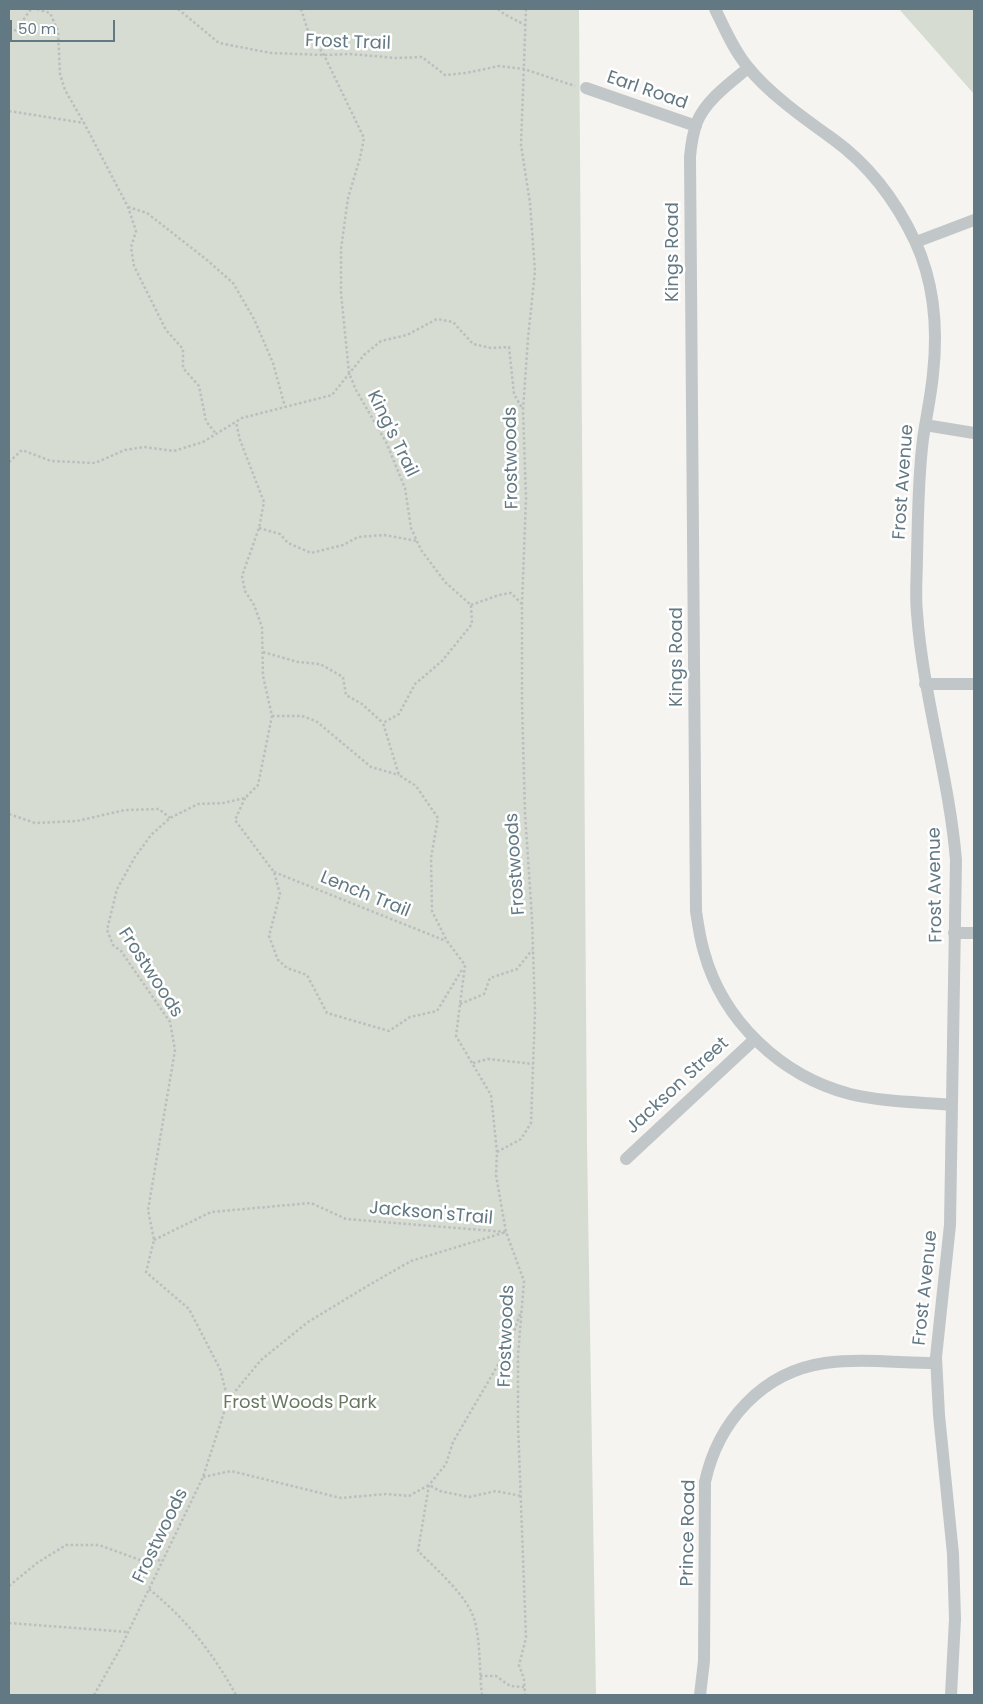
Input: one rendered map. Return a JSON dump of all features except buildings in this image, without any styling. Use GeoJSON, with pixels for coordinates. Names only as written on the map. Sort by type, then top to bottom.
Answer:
{"type":"FeatureCollection","features":[{"type":"Feature","properties":{"kind":"street","name":"Frost Avenue"},"geometry":{"type":"LineString","coordinates":[[715,9],[735,49],[748,68],[812,125],[854,156],[889,195],[916,242],[924,265],[934,316],[936,342],[923,442],[916,612],[926,684],[953,822],[956,860],[950,1225],[936,1363],[939,1416],[953,1554],[955,1619],[951,1695]]}},
{"type":"Feature","properties":{"kind":"street","name":"Kings Road"},"geometry":{"type":"LineString","coordinates":[[748,68],[710,102],[698,120],[691,144],[696,911],[699,932],[711,973],[731,1011],[755,1039],[774,1057],[811,1080],[851,1094],[879,1099],[952,1105]]}},
{"type":"Feature","properties":{"kind":"street","name":"Earl Road"},"geometry":{"type":"LineString","coordinates":[[586,88],[696,126]]}},
{"type":"Feature","properties":{"kind":"street"},"geometry":{"type":"LineString","coordinates":[[916,242],[974,220]]}},
{"type":"Feature","properties":{"kind":"street"},"geometry":{"type":"LineString","coordinates":[[925,425],[974,433]]}},
{"type":"Feature","properties":{"kind":"street"},"geometry":{"type":"LineString","coordinates":[[926,684],[974,684]]}},
{"type":"Feature","properties":{"kind":"street"},"geometry":{"type":"LineString","coordinates":[[954,933],[974,933]]}},
{"type":"Feature","properties":{"kind":"street","name":"Jackson Street"},"geometry":{"type":"LineString","coordinates":[[626,1159],[755,1039]]}},
{"type":"Feature","properties":{"kind":"street","name":"Prince Road"},"geometry":{"type":"LineString","coordinates":[[700,1695],[704,1662],[705,1482],[713,1453],[735,1414],[756,1394],[780,1377],[808,1366],[838,1362],[936,1363]]}},
{"type":"Feature","properties":{"kind":"path"},"geometry":{"type":"LineString","coordinates":[[9,32],[16,30],[31,9]]}},
{"type":"Feature","properties":{"kind":"path"},"geometry":{"type":"LineString","coordinates":[[37,9],[50,13],[58,31],[60,74],[65,90],[128,207],[136,232],[132,247],[134,266],[166,330],[183,349],[183,368],[199,386],[206,421],[216,434]]}},
{"type":"Feature","properties":{"kind":"path","name":"Frost Trail"},"geometry":{"type":"LineString","coordinates":[[178,9],[219,43],[271,53],[350,54],[396,58],[422,57],[444,75],[466,73],[499,66],[524,69],[586,88]]}},
{"type":"Feature","properties":{"kind":"path","name":"King's Trail"},"geometry":{"type":"LineString","coordinates":[[301,9],[308,31],[324,55],[364,138],[348,198],[341,248],[341,293],[349,373],[356,390],[386,442],[406,488],[411,528],[421,550],[445,582],[470,605]]}},
{"type":"Feature","properties":{"kind":"path"},"geometry":{"type":"LineString","coordinates":[[498,9],[525,25]]}},
{"type":"Feature","properties":{"kind":"path","name":"Frostwoods"},"geometry":{"type":"LineString","coordinates":[[525,1695],[524,1679],[519,1665],[526,1638],[518,1424],[518,1355],[524,1281],[506,1232],[496,1175],[497,1152],[521,1139],[531,1123],[535,1011],[525,813],[522,704],[522,604],[526,498],[523,410],[535,271],[530,203],[521,145],[526,9]]}},
{"type":"Feature","properties":{"kind":"path"},"geometry":{"type":"LineString","coordinates":[[9,111],[84,123]]}},
{"type":"Feature","properties":{"kind":"path"},"geometry":{"type":"LineString","coordinates":[[128,207],[147,213],[233,283],[254,319],[273,363],[286,407]]}},
{"type":"Feature","properties":{"kind":"path"},"geometry":{"type":"LineString","coordinates":[[9,462],[22,450],[51,461],[95,463],[125,450],[144,447],[174,451],[203,442],[242,418],[332,395],[364,354],[381,341],[407,335],[437,319],[453,322],[473,344],[491,348],[509,347],[514,394],[523,410]]}},
{"type":"Feature","properties":{"kind":"path"},"geometry":{"type":"LineString","coordinates":[[236,422],[240,440],[264,502],[259,528],[242,576],[245,591],[254,605],[262,627],[264,676],[272,716],[258,785],[245,798],[235,820],[274,872],[280,894],[269,936],[278,960],[286,968],[307,975],[327,1013],[389,1031],[410,1017],[437,1011],[465,965]]}},
{"type":"Feature","properties":{"kind":"path"},"geometry":{"type":"LineString","coordinates":[[259,528],[280,534],[288,543],[311,553],[343,545],[358,537],[384,535],[417,541]]}},
{"type":"Feature","properties":{"kind":"path"},"geometry":{"type":"LineString","coordinates":[[383,723],[399,714],[416,684],[442,661],[472,624],[470,605],[498,595],[511,593],[522,604]]}},
{"type":"Feature","properties":{"kind":"path"},"geometry":{"type":"LineString","coordinates":[[263,652],[298,662],[320,664],[343,677],[346,695],[362,704],[383,723],[399,775]]}},
{"type":"Feature","properties":{"kind":"path"},"geometry":{"type":"LineString","coordinates":[[272,716],[302,716],[316,721],[371,767],[399,775],[416,786],[438,818],[431,858],[432,911],[447,941],[465,965],[456,1036],[492,1095],[497,1152]]}},
{"type":"Feature","properties":{"kind":"path","name":"Frostwoods"},"geometry":{"type":"LineString","coordinates":[[94,1695],[120,1649],[204,1477],[228,1400],[220,1369],[189,1309],[146,1272],[154,1240],[148,1210],[176,1050],[170,1022],[120,951],[113,945],[107,930],[117,889],[135,857],[151,835],[170,818],[198,804],[223,803],[245,798]]}},
{"type":"Feature","properties":{"kind":"path"},"geometry":{"type":"LineString","coordinates":[[9,814],[35,823],[77,821],[125,810],[159,809],[170,818]]}},
{"type":"Feature","properties":{"kind":"path","name":"Lench Trail"},"geometry":{"type":"LineString","coordinates":[[274,872],[447,941]]}},
{"type":"Feature","properties":{"kind":"path"},"geometry":{"type":"LineString","coordinates":[[460,1004],[484,994],[490,978],[517,969],[533,949]]}},
{"type":"Feature","properties":{"kind":"path"},"geometry":{"type":"LineString","coordinates":[[472,1063],[488,1059],[533,1064]]}},
{"type":"Feature","properties":{"kind":"path","name":"Jackson'sTrail"},"geometry":{"type":"LineString","coordinates":[[154,1240],[211,1212],[311,1203],[346,1219],[506,1232]]}},
{"type":"Feature","properties":{"kind":"path","name":"Jackson'sTrail"},"geometry":{"type":"LineString","coordinates":[[228,1400],[261,1360],[308,1322],[369,1285],[411,1261],[506,1232]]}},
{"type":"Feature","properties":{"kind":"path"},"geometry":{"type":"LineString","coordinates":[[204,1477],[231,1472],[341,1498],[386,1494],[409,1496],[429,1485],[446,1464],[453,1442],[509,1346],[523,1307]]}},
{"type":"Feature","properties":{"kind":"path"},"geometry":{"type":"LineString","coordinates":[[429,1485],[440,1492],[469,1498],[496,1491],[521,1496]]}},
{"type":"Feature","properties":{"kind":"path"},"geometry":{"type":"LineString","coordinates":[[429,1485],[418,1551],[459,1592],[475,1620],[480,1652],[482,1695]]}},
{"type":"Feature","properties":{"kind":"path"},"geometry":{"type":"LineString","coordinates":[[9,1586],[37,1564],[66,1545],[99,1545],[143,1561],[163,1560]]}},
{"type":"Feature","properties":{"kind":"path"},"geometry":{"type":"LineString","coordinates":[[149,1589],[173,1608],[192,1630],[223,1671],[236,1695]]}},
{"type":"Feature","properties":{"kind":"path"},"geometry":{"type":"LineString","coordinates":[[9,1622],[128,1632]]}},
{"type":"Feature","properties":{"kind":"path"},"geometry":{"type":"LineString","coordinates":[[480,1676],[496,1676],[510,1686],[524,1687]]}},
{"type":"Feature","properties":{"kind":"green space","name":"Frost Woods Park"},"geometry":{"type":"Polygon","coordinates":[[[9,9],[579,9],[587,1145],[596,1695],[9,1695],[9,9]]]}},
{"type":"Feature","properties":{"kind":"green space"},"geometry":{"type":"Polygon","coordinates":[[[899,9],[974,9],[974,94],[899,9]]]}}]}
